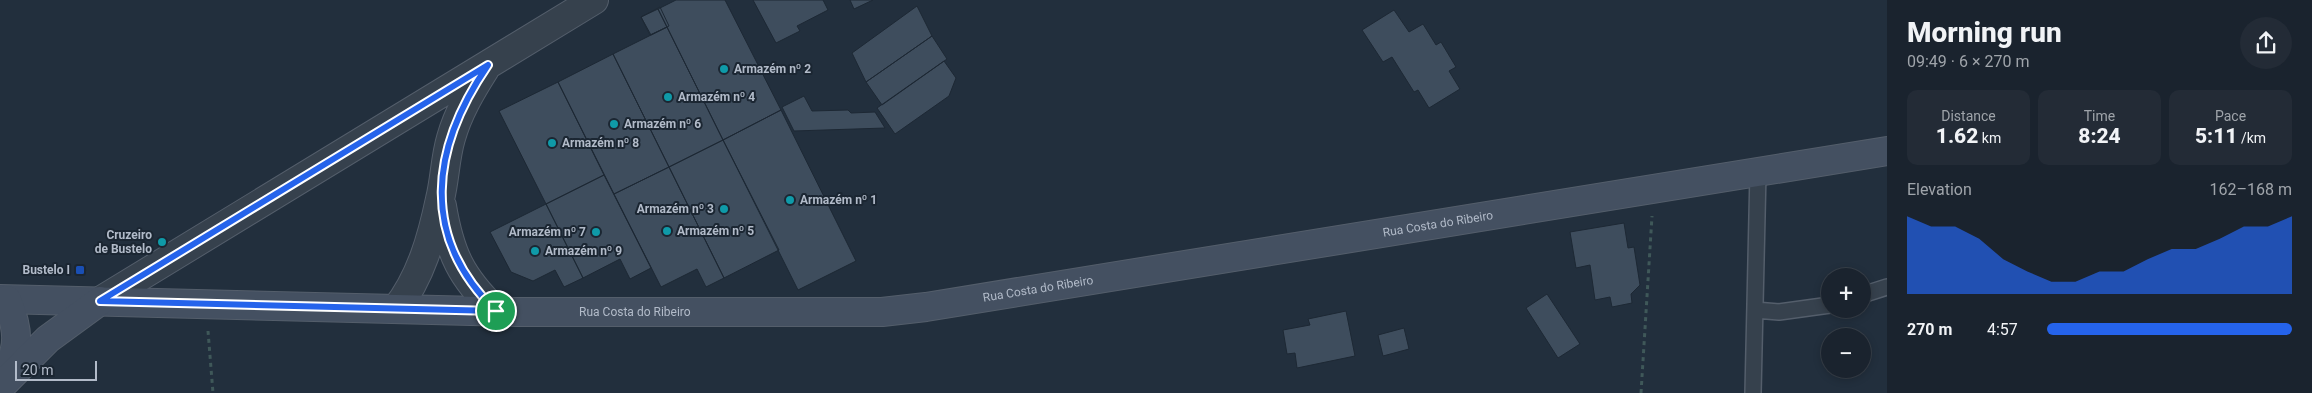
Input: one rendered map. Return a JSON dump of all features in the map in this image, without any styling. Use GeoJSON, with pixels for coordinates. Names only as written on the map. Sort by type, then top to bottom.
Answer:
{"type":"FeatureCollection","features":[{"type":"Feature","properties":{"kind":"main road","name":"Rua Costa do Ribeiro"},"geometry":{"type":"LineString","coordinates":[[4,300],[496,311],[861,313],[906,310],[1887,151]]}},
{"type":"Feature","properties":{"kind":"main road"},"geometry":{"type":"LineString","coordinates":[[0,387],[13,359],[18,341],[17,329],[4,300]]}},
{"type":"Feature","properties":{"kind":"main road"},"geometry":{"type":"LineString","coordinates":[[0,387],[48,339],[100,301]]}},
{"type":"Feature","properties":{"kind":"street"},"geometry":{"type":"LineString","coordinates":[[100,301],[594,0]]}},
{"type":"Feature","properties":{"kind":"street"},"geometry":{"type":"LineString","coordinates":[[396,308],[412,289],[417,275],[441,198],[451,138],[456,122],[473,88],[488,65]]}},
{"type":"Feature","properties":{"kind":"street"},"geometry":{"type":"LineString","coordinates":[[441,198],[448,240],[456,259],[466,277],[496,311]]}},
{"type":"Feature","properties":{"kind":"lane"},"geometry":{"type":"LineString","coordinates":[[1753,393],[1758,172]]}},
{"type":"Feature","properties":{"kind":"lane"},"geometry":{"type":"LineString","coordinates":[[1871,292],[1887,287]]}},
{"type":"Feature","properties":{"kind":"lane"},"geometry":{"type":"LineString","coordinates":[[1755,310],[1779,312],[1821,306]]}},
{"type":"Feature","properties":{"kind":"path"},"geometry":{"type":"LineString","coordinates":[[1642,393],[1654,188]]}},
{"type":"Feature","properties":{"kind":"path"},"geometry":{"type":"LineString","coordinates":[[193,303],[213,393]]}},
{"type":"Feature","properties":{"kind":"building","name":"Armazém nº 2"},"geometry":{"type":"Polygon","coordinates":[[[676,0],[725,0],[781,110],[723,140],[658,9],[676,0]]]}},
{"type":"Feature","properties":{"kind":"building"},"geometry":{"type":"Polygon","coordinates":[[[753,0],[823,0],[828,10],[797,26],[800,31],[776,43],[753,0]]]}},
{"type":"Feature","properties":{"kind":"building"},"geometry":{"type":"Polygon","coordinates":[[[850,0],[873,0],[854,9],[850,0]]]}},
{"type":"Feature","properties":{"kind":"building"},"geometry":{"type":"Polygon","coordinates":[[[917,6],[932,36],[866,82],[852,53],[917,6]]]}},
{"type":"Feature","properties":{"kind":"building"},"geometry":{"type":"Polygon","coordinates":[[[660,7],[669,26],[651,35],[641,17],[660,7]]]}},
{"type":"Feature","properties":{"kind":"building"},"geometry":{"type":"Polygon","coordinates":[[[658,9],[667,27],[650,35],[641,17],[658,9]]]}},
{"type":"Feature","properties":{"kind":"building"},"geometry":{"type":"Polygon","coordinates":[[[1394,10],[1409,32],[1423,24],[1436,45],[1441,42],[1456,67],[1449,71],[1460,89],[1429,108],[1418,90],[1414,92],[1392,57],[1383,62],[1362,30],[1394,10]]]}},
{"type":"Feature","properties":{"kind":"building","name":"Armazém nº 4"},"geometry":{"type":"Polygon","coordinates":[[[667,27],[723,140],[669,167],[613,54],[667,27]]]}},
{"type":"Feature","properties":{"kind":"building"},"geometry":{"type":"Polygon","coordinates":[[[932,36],[947,59],[882,105],[866,82],[932,36]]]}},
{"type":"Feature","properties":{"kind":"building","name":"Armazém nº 6"},"geometry":{"type":"Polygon","coordinates":[[[613,54],[669,167],[614,194],[558,82],[613,54]]]}},
{"type":"Feature","properties":{"kind":"building"},"geometry":{"type":"Polygon","coordinates":[[[944,61],[956,78],[949,96],[895,134],[877,108],[944,61]]]}},
{"type":"Feature","properties":{"kind":"building","name":"Armazém nº 8"},"geometry":{"type":"Polygon","coordinates":[[[558,82],[604,175],[546,204],[499,111],[558,82]]]}},
{"type":"Feature","properties":{"kind":"building"},"geometry":{"type":"Polygon","coordinates":[[[804,96],[812,111],[848,110],[851,113],[875,112],[885,128],[794,131],[782,107],[804,96]]]}},
{"type":"Feature","properties":{"kind":"building","name":"Armazém nº 1"},"geometry":{"type":"Polygon","coordinates":[[[781,110],[856,261],[798,290],[723,140],[781,110]]]}},
{"type":"Feature","properties":{"kind":"building","name":"Armazém nº 3"},"geometry":{"type":"Polygon","coordinates":[[[723,140],[779,250],[724,278],[669,167],[723,140]]]}},
{"type":"Feature","properties":{"kind":"building","name":"Armazém nº 5"},"geometry":{"type":"Polygon","coordinates":[[[669,167],[724,278],[706,287],[697,269],[661,287],[614,194],[669,167]]]}},
{"type":"Feature","properties":{"kind":"building","name":"Armazém nº 7"},"geometry":{"type":"Polygon","coordinates":[[[604,175],[651,268],[630,279],[620,259],[583,278],[546,204],[604,175]]]}},
{"type":"Feature","properties":{"kind":"building","name":"Armazém nº 9"},"geometry":{"type":"Polygon","coordinates":[[[546,204],[583,278],[564,287],[555,270],[533,281],[511,272],[490,232],[546,204]]]}},
{"type":"Feature","properties":{"kind":"building"},"geometry":{"type":"Polygon","coordinates":[[[1624,223],[1628,248],[1634,247],[1640,285],[1631,294],[1632,303],[1612,307],[1610,297],[1595,300],[1590,265],[1576,268],[1570,232],[1624,223]]]}},
{"type":"Feature","properties":{"kind":"building"},"geometry":{"type":"Polygon","coordinates":[[[76,267],[85,267],[86,271],[76,272],[76,267]]]}},
{"type":"Feature","properties":{"kind":"building"},"geometry":{"type":"Polygon","coordinates":[[[1547,294],[1580,344],[1558,358],[1526,308],[1547,294]]]}},
{"type":"Feature","properties":{"kind":"building"},"geometry":{"type":"Polygon","coordinates":[[[1346,311],[1355,356],[1297,368],[1295,353],[1287,354],[1283,330],[1310,325],[1308,319],[1346,311]]]}},
{"type":"Feature","properties":{"kind":"building"},"geometry":{"type":"Polygon","coordinates":[[[1404,328],[1409,349],[1383,356],[1378,335],[1404,328]]]}},
{"type":"Feature","properties":{"kind":"place","name":"Armazém nº 2"},"geometry":{"type":"Point","coordinates":[724,69]}},
{"type":"Feature","properties":{"kind":"place","name":"Armazém nº 4"},"geometry":{"type":"Point","coordinates":[668,97]}},
{"type":"Feature","properties":{"kind":"place","name":"Armazém nº 6"},"geometry":{"type":"Point","coordinates":[614,124]}},
{"type":"Feature","properties":{"kind":"place","name":"Armazém nº 8"},"geometry":{"type":"Point","coordinates":[552,143]}},
{"type":"Feature","properties":{"kind":"place","name":"Armazém nº 1"},"geometry":{"type":"Point","coordinates":[790,200]}},
{"type":"Feature","properties":{"kind":"place","name":"Armazém nº 3"},"geometry":{"type":"Point","coordinates":[724,209]}},
{"type":"Feature","properties":{"kind":"place","name":"Armazém nº 5"},"geometry":{"type":"Point","coordinates":[667,231]}},
{"type":"Feature","properties":{"kind":"place","name":"Armazém nº 7"},"geometry":{"type":"Point","coordinates":[596,232]}},
{"type":"Feature","properties":{"kind":"place","name":"Cruzeiro de Bustelo"},"geometry":{"type":"Point","coordinates":[162,242]}},
{"type":"Feature","properties":{"kind":"place","name":"Armazém nº 9"},"geometry":{"type":"Point","coordinates":[535,251]}},
{"type":"Feature","properties":{"kind":"place","name":"Bustelo I"},"geometry":{"type":"Point","coordinates":[80,270]}},
{"type":"Feature","properties":{"kind":"route"},"geometry":{"type":"LineString","coordinates":[[488,65],[459,114],[451,138],[441,198],[448,240],[456,259],[466,277],[496,311],[206,303],[100,301],[488,65]]}}]}
